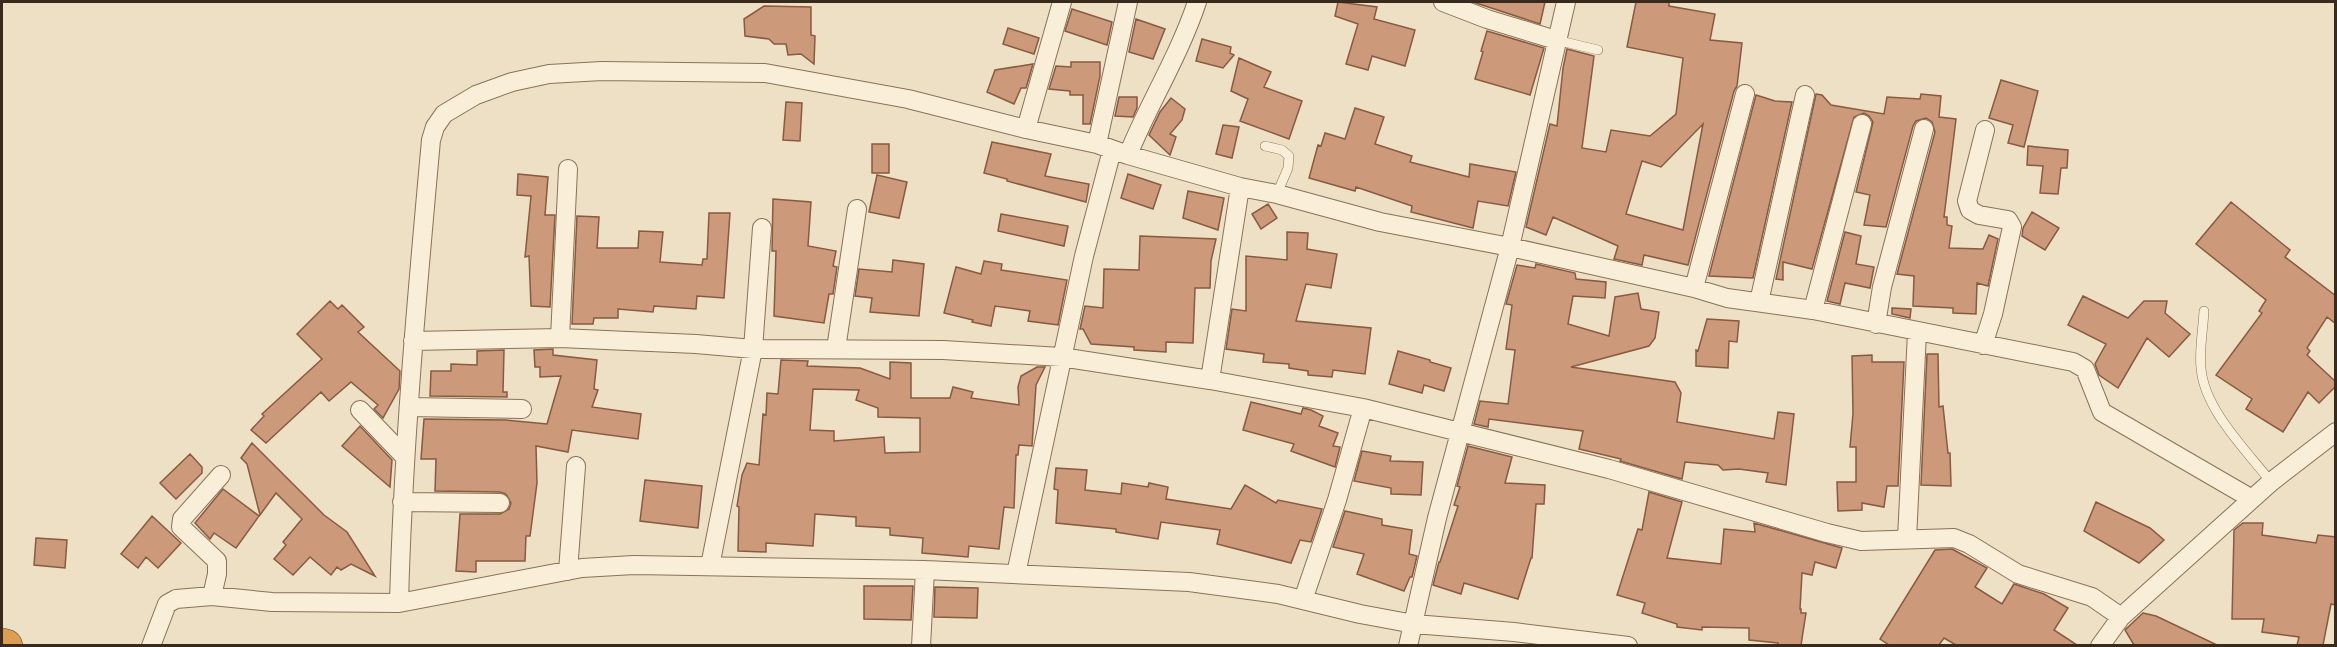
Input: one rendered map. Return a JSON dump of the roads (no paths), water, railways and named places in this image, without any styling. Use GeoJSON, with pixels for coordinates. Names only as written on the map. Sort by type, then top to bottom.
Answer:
{"type":"FeatureCollection","features":[{"type":"Feature","properties":{"kind":"street"},"geometry":{"type":"LineString","coordinates":[[1026,129],[1062,2]]}},
{"type":"Feature","properties":{"kind":"street"},"geometry":{"type":"LineString","coordinates":[[1016,574],[1061,357],[1084,256],[1112,150],[1128,2]]}},
{"type":"Feature","properties":{"kind":"street"},"geometry":{"type":"LineString","coordinates":[[1112,150],[1139,128],[1161,88],[1197,2]]}},
{"type":"Feature","properties":{"kind":"street"},"geometry":{"type":"LineString","coordinates":[[1443,2],[1487,19],[1556,40]]}},
{"type":"Feature","properties":{"kind":"street"},"geometry":{"type":"LineString","coordinates":[[1408,645],[1434,527],[1510,247],[1566,2]]}},
{"type":"Feature","properties":{"kind":"street"},"geometry":{"type":"LineString","coordinates":[[399,603],[402,502],[413,341],[431,140],[435,127],[444,114],[476,95],[512,82],[549,74],[602,71],[765,73],[908,99],[1112,150],[1240,187],[1276,194],[1380,222],[1510,247],[1694,288],[1727,298],[1813,310],[2073,362],[2085,369],[2102,412],[2252,499]]}},
{"type":"Feature","properties":{"kind":"street"},"geometry":{"type":"LineString","coordinates":[[1694,288],[1745,94]]}},
{"type":"Feature","properties":{"kind":"street"},"geometry":{"type":"LineString","coordinates":[[1759,302],[1805,95]]}},
{"type":"Feature","properties":{"kind":"street"},"geometry":{"type":"LineString","coordinates":[[1813,310],[1862,124]]}},
{"type":"Feature","properties":{"kind":"street"},"geometry":{"type":"LineString","coordinates":[[1876,324],[1882,287],[1924,129]]}},
{"type":"Feature","properties":{"kind":"street"},"geometry":{"type":"LineString","coordinates":[[1983,345],[1994,314],[2012,227],[2008,220],[1979,215],[1970,210],[1967,201],[1985,130]]}},
{"type":"Feature","properties":{"kind":"street"},"geometry":{"type":"LineString","coordinates":[[560,338],[568,169]]}},
{"type":"Feature","properties":{"kind":"street"},"geometry":{"type":"LineString","coordinates":[[1210,380],[1240,187]]}},
{"type":"Feature","properties":{"kind":"street"},"geometry":{"type":"LineString","coordinates":[[836,349],[857,209]]}},
{"type":"Feature","properties":{"kind":"street"},"geometry":{"type":"LineString","coordinates":[[710,566],[753,349],[762,228]]}},
{"type":"Feature","properties":{"kind":"street"},"geometry":{"type":"LineString","coordinates":[[1907,539],[1917,332]]}},
{"type":"Feature","properties":{"kind":"street"},"geometry":{"type":"LineString","coordinates":[[413,341],[560,338],[753,349],[942,351],[1061,357],[1210,380],[1363,408],[1460,431],[1620,472],[1861,541],[1954,538],[1969,544],[2018,574],[2092,597],[2121,617]]}},
{"type":"Feature","properties":{"kind":"street"},"geometry":{"type":"LineString","coordinates":[[409,407],[522,409]]}},
{"type":"Feature","properties":{"kind":"street"},"geometry":{"type":"LineString","coordinates":[[1303,600],[1337,500],[1363,408]]}},
{"type":"Feature","properties":{"kind":"street"},"geometry":{"type":"LineString","coordinates":[[360,410],[405,457]]}},
{"type":"Feature","properties":{"kind":"street"},"geometry":{"type":"LineString","coordinates":[[2100,645],[2121,617],[2271,482],[2336,432]]}},
{"type":"Feature","properties":{"kind":"street"},"geometry":{"type":"LineString","coordinates":[[568,571],[576,466]]}},
{"type":"Feature","properties":{"kind":"street"},"geometry":{"type":"LineString","coordinates":[[212,596],[217,574],[217,561],[181,527],[182,519],[220,474]]}},
{"type":"Feature","properties":{"kind":"street"},"geometry":{"type":"LineString","coordinates":[[402,502],[500,503]]}},
{"type":"Feature","properties":{"kind":"street"},"geometry":{"type":"LineString","coordinates":[[151,645],[164,610],[171,601],[212,596],[272,602],[399,603],[568,571],[634,566],[710,566],[925,570],[1189,582],[1235,587],[1414,624],[1514,632],[1628,645]]}},
{"type":"Feature","properties":{"kind":"street"},"geometry":{"type":"LineString","coordinates":[[921,645],[925,570]]}},
{"type":"Feature","properties":{"kind":"lane"},"geometry":{"type":"LineString","coordinates":[[1556,40],[1598,50]]}},
{"type":"Feature","properties":{"kind":"lane"},"geometry":{"type":"LineString","coordinates":[[1265,146],[1282,150],[1289,156],[1288,168],[1276,194]]}},
{"type":"Feature","properties":{"kind":"lane"},"geometry":{"type":"LineString","coordinates":[[2204,311],[2201,367],[2204,386],[2213,407],[2271,482]]}}]}
